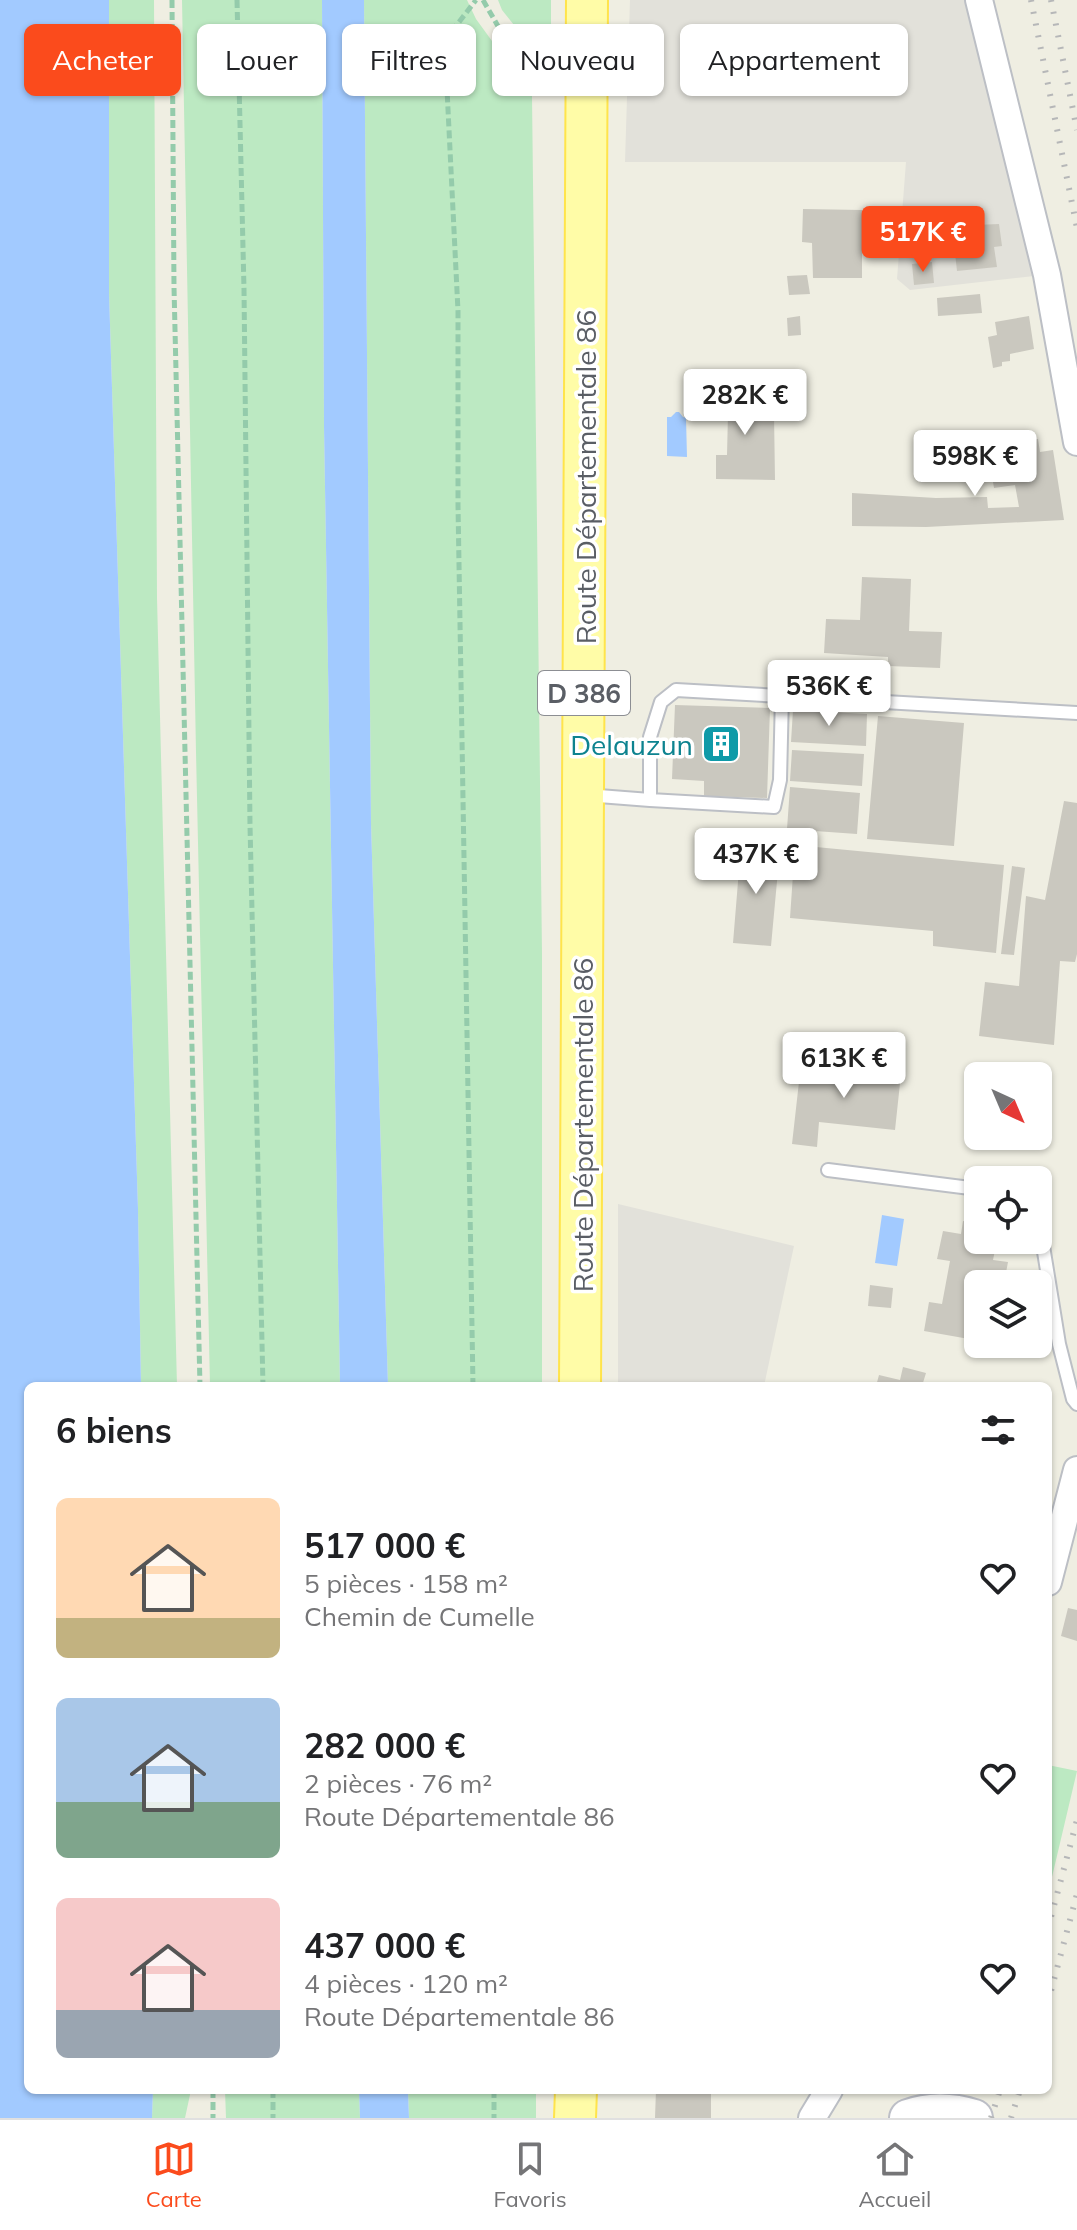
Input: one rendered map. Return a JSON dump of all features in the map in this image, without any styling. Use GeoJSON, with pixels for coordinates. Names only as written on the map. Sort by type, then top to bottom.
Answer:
{"type":"FeatureCollection","features":[{"type":"Feature","properties":{"kind":"main road","name":"Route Départementale 86"},"geometry":{"type":"LineString","coordinates":[[580,1382],[587,0]]}},
{"type":"Feature","properties":{"kind":"main road"},"geometry":{"type":"LineString","coordinates":[[575,2118],[576,2094]]}},
{"type":"Feature","properties":{"kind":"street"},"geometry":{"type":"LineString","coordinates":[[979,0],[1047,275],[1077,442]]}},
{"type":"Feature","properties":{"kind":"street"},"geometry":{"type":"LineString","coordinates":[[1052,1567],[1077,1470]]}},
{"type":"Feature","properties":{"kind":"street"},"geometry":{"type":"LineString","coordinates":[[812,2118],[827,2094]]}},
{"type":"Feature","properties":{"kind":"street"},"geometry":{"type":"LineString","coordinates":[[908,2118],[924,2112],[966,2116]]}},
{"type":"Feature","properties":{"kind":"lane"},"geometry":{"type":"LineString","coordinates":[[650,800],[650,737],[661,702],[676,690],[1077,713]]}},
{"type":"Feature","properties":{"kind":"lane"},"geometry":{"type":"LineString","coordinates":[[583,795],[774,807],[780,780],[782,695]]}},
{"type":"Feature","properties":{"kind":"lane"},"geometry":{"type":"LineString","coordinates":[[828,1170],[964,1187]]}},
{"type":"Feature","properties":{"kind":"lane"},"geometry":{"type":"LineString","coordinates":[[1044,1254],[1059,1344],[1077,1404]]}},
{"type":"Feature","properties":{"kind":"path"},"geometry":{"type":"LineString","coordinates":[[172,0],[175,303],[200,1382]]}},
{"type":"Feature","properties":{"kind":"path"},"geometry":{"type":"LineString","coordinates":[[237,0],[244,289],[250,825],[263,1382]]}},
{"type":"Feature","properties":{"kind":"path"},"geometry":{"type":"LineString","coordinates":[[473,1382],[458,311],[446,69],[449,35],[476,0]]}},
{"type":"Feature","properties":{"kind":"path"},"geometry":{"type":"LineString","coordinates":[[483,0],[503,35],[587,127]]}},
{"type":"Feature","properties":{"kind":"path"},"geometry":{"type":"LineString","coordinates":[[213,2094],[213,2118]]}},
{"type":"Feature","properties":{"kind":"path"},"geometry":{"type":"LineString","coordinates":[[273,2094],[273,2118]]}},
{"type":"Feature","properties":{"kind":"path"},"geometry":{"type":"LineString","coordinates":[[494,2094],[494,2118]]}},
{"type":"Feature","properties":{"kind":"shaded area"},"geometry":{"type":"Polygon","coordinates":[[[630,0],[964,0],[1034,276],[910,290],[897,279],[906,162],[625,162],[627,96],[664,96],[664,24],[629,24],[630,0]]]}},
{"type":"Feature","properties":{"kind":"shaded area"},"geometry":{"type":"Polygon","coordinates":[[[618,1204],[794,1246],[765,1382],[618,1382],[618,1204]]]}},
{"type":"Feature","properties":{"kind":"green space"},"geometry":{"type":"Polygon","coordinates":[[[109,0],[154,0],[154,24],[109,24],[109,0]]]}},
{"type":"Feature","properties":{"kind":"green space"},"geometry":{"type":"Polygon","coordinates":[[[182,0],[322,0],[322,24],[197,24],[197,96],[322,96],[324,427],[340,1382],[210,1382],[182,0]]]}},
{"type":"Feature","properties":{"kind":"green space"},"geometry":{"type":"Polygon","coordinates":[[[364,0],[467,0],[492,41],[492,96],[532,96],[542,954],[542,1382],[388,1382],[371,823],[365,96],[476,96],[476,24],[364,24],[364,0]]]}},
{"type":"Feature","properties":{"kind":"green space"},"geometry":{"type":"Polygon","coordinates":[[[498,0],[551,0],[551,24],[513,24],[498,0]]]}},
{"type":"Feature","properties":{"kind":"green space"},"geometry":{"type":"Polygon","coordinates":[[[109,96],[154,96],[157,598],[177,1382],[141,1382],[109,293],[109,96]]]}},
{"type":"Feature","properties":{"kind":"green space"},"geometry":{"type":"Polygon","coordinates":[[[1052,1766],[1077,1771],[1052,1877],[1052,1766]]]}},
{"type":"Feature","properties":{"kind":"green space"},"geometry":{"type":"Polygon","coordinates":[[[153,2094],[190,2094],[185,2118],[152,2118],[153,2094]]]}},
{"type":"Feature","properties":{"kind":"green space"},"geometry":{"type":"Polygon","coordinates":[[[225,2094],[359,2094],[360,2118],[226,2118],[225,2094]]]}},
{"type":"Feature","properties":{"kind":"green space"},"geometry":{"type":"Polygon","coordinates":[[[408,2094],[536,2094],[536,2118],[409,2118],[408,2094]]]}},
{"type":"Feature","properties":{"kind":"water"},"geometry":{"type":"Polygon","coordinates":[[[0,0],[109,0],[109,24],[24,24],[24,96],[109,96],[109,293],[141,1382],[24,1382],[24,2094],[153,2094],[152,2118],[0,2118],[0,0]]]}},
{"type":"Feature","properties":{"kind":"water"},"geometry":{"type":"Polygon","coordinates":[[[322,0],[364,0],[364,24],[342,24],[342,96],[365,96],[371,823],[388,1382],[340,1382],[324,427],[322,96],[326,96],[326,24],[322,24],[322,0]]]}},
{"type":"Feature","properties":{"kind":"water"},"geometry":{"type":"Polygon","coordinates":[[[676,412],[686,418],[687,457],[667,456],[667,417],[676,412]]]}},
{"type":"Feature","properties":{"kind":"water"},"geometry":{"type":"Polygon","coordinates":[[[882,1215],[904,1219],[897,1266],[875,1263],[882,1215]]]}},
{"type":"Feature","properties":{"kind":"water"},"geometry":{"type":"Polygon","coordinates":[[[359,2094],[408,2094],[409,2118],[360,2118],[359,2094]]]}},
{"type":"Feature","properties":{"kind":"building"},"geometry":{"type":"Polygon","coordinates":[[[803,209],[862,210],[862,278],[813,278],[812,243],[802,242],[803,209]]]}},
{"type":"Feature","properties":{"kind":"building"},"geometry":{"type":"Polygon","coordinates":[[[999,224],[1002,246],[994,247],[997,267],[957,271],[952,226],[999,224]]]}},
{"type":"Feature","properties":{"kind":"building"},"geometry":{"type":"Polygon","coordinates":[[[932,262],[934,283],[914,285],[912,264],[932,262]]]}},
{"type":"Feature","properties":{"kind":"building"},"geometry":{"type":"Polygon","coordinates":[[[807,275],[810,294],[789,295],[787,276],[807,275]]]}},
{"type":"Feature","properties":{"kind":"building"},"geometry":{"type":"Polygon","coordinates":[[[980,294],[982,313],[938,316],[937,298],[980,294]]]}},
{"type":"Feature","properties":{"kind":"building"},"geometry":{"type":"Polygon","coordinates":[[[800,316],[801,335],[788,336],[787,318],[800,316]]]}},
{"type":"Feature","properties":{"kind":"building"},"geometry":{"type":"Polygon","coordinates":[[[1029,316],[1034,349],[1010,354],[1010,361],[993,368],[988,337],[997,335],[995,322],[1029,316]]]}},
{"type":"Feature","properties":{"kind":"building"},"geometry":{"type":"Polygon","coordinates":[[[715,387],[755,387],[755,414],[774,414],[775,480],[716,479],[716,455],[727,455],[728,414],[716,413],[715,387]]]}},
{"type":"Feature","properties":{"kind":"building"},"geometry":{"type":"Polygon","coordinates":[[[1038,439],[1040,452],[1053,450],[1064,520],[926,527],[852,526],[852,493],[936,498],[987,497],[988,508],[1019,507],[1015,485],[994,488],[990,464],[1015,456],[1014,442],[1038,439]]]}},
{"type":"Feature","properties":{"kind":"building"},"geometry":{"type":"Polygon","coordinates":[[[862,577],[911,579],[909,631],[942,632],[940,668],[888,666],[888,657],[824,653],[826,619],[860,620],[862,577]]]}},
{"type":"Feature","properties":{"kind":"building","name":"Delauzun"},"geometry":{"type":"Polygon","coordinates":[[[675,705],[770,708],[767,798],[704,796],[704,781],[672,779],[675,705]]]}},
{"type":"Feature","properties":{"kind":"building"},"geometry":{"type":"Polygon","coordinates":[[[793,710],[867,714],[866,746],[791,742],[793,710]]]}},
{"type":"Feature","properties":{"kind":"building"},"geometry":{"type":"Polygon","coordinates":[[[878,716],[964,723],[954,846],[867,839],[878,716]]]}},
{"type":"Feature","properties":{"kind":"building"},"geometry":{"type":"Polygon","coordinates":[[[792,750],[864,754],[862,786],[790,781],[792,750]]]}},
{"type":"Feature","properties":{"kind":"building"},"geometry":{"type":"Polygon","coordinates":[[[790,787],[860,793],[857,834],[787,829],[790,787]]]}},
{"type":"Feature","properties":{"kind":"building"},"geometry":{"type":"Polygon","coordinates":[[[1064,801],[1077,803],[1077,954],[1075,962],[1060,961],[1054,1045],[979,1036],[985,982],[1019,986],[1026,896],[1045,900],[1064,801]]]}},
{"type":"Feature","properties":{"kind":"building"},"geometry":{"type":"Polygon","coordinates":[[[741,845],[780,849],[771,946],[733,943],[741,845]]]}},
{"type":"Feature","properties":{"kind":"building"},"geometry":{"type":"Polygon","coordinates":[[[795,845],[1004,865],[996,953],[933,946],[933,931],[790,918],[795,845]]]}},
{"type":"Feature","properties":{"kind":"building"},"geometry":{"type":"Polygon","coordinates":[[[1012,866],[1025,868],[1014,955],[1001,954],[1012,866]]]}},
{"type":"Feature","properties":{"kind":"building"},"geometry":{"type":"Polygon","coordinates":[[[801,1064],[901,1074],[895,1130],[819,1122],[817,1147],[792,1144],[801,1064]]]}},
{"type":"Feature","properties":{"kind":"building"},"geometry":{"type":"Polygon","coordinates":[[[963,1221],[964,1254],[994,1254],[993,1260],[1008,1262],[1006,1270],[964,1270],[964,1338],[924,1331],[929,1302],[942,1304],[950,1261],[937,1259],[943,1231],[961,1234],[963,1221]]]}},
{"type":"Feature","properties":{"kind":"building"},"geometry":{"type":"Polygon","coordinates":[[[870,1285],[893,1288],[891,1308],[868,1306],[870,1285]]]}},
{"type":"Feature","properties":{"kind":"building"},"geometry":{"type":"Polygon","coordinates":[[[903,1367],[926,1373],[923,1382],[877,1382],[879,1375],[900,1380],[903,1367]]]}},
{"type":"Feature","properties":{"kind":"building"},"geometry":{"type":"Polygon","coordinates":[[[1068,1608],[1077,1610],[1077,1641],[1061,1636],[1068,1608]]]}},
{"type":"Feature","properties":{"kind":"building"},"geometry":{"type":"Polygon","coordinates":[[[656,2094],[711,2094],[711,2118],[655,2118],[656,2094]]]}},
{"type":"Feature","properties":{"kind":"railway"},"geometry":{"type":"LineString","coordinates":[[1031,0],[1077,228]]}},
{"type":"Feature","properties":{"kind":"railway"},"geometry":{"type":"LineString","coordinates":[[1051,0],[1077,130]]}},
{"type":"Feature","properties":{"kind":"railway"},"geometry":{"type":"LineString","coordinates":[[1052,1913],[1077,1820]]}},
{"type":"Feature","properties":{"kind":"railway"},"geometry":{"type":"LineString","coordinates":[[1052,1987],[1077,1894]]}},
{"type":"Feature","properties":{"kind":"railway"},"geometry":{"type":"LineString","coordinates":[[991,2118],[999,2094]]}},
{"type":"Feature","properties":{"kind":"railway"},"geometry":{"type":"LineString","coordinates":[[1011,2118],[1019,2094]]}},
{"type":"Feature","properties":{"kind":"place","name":"Delauzun"},"geometry":{"type":"Point","coordinates":[721,744]}}]}
